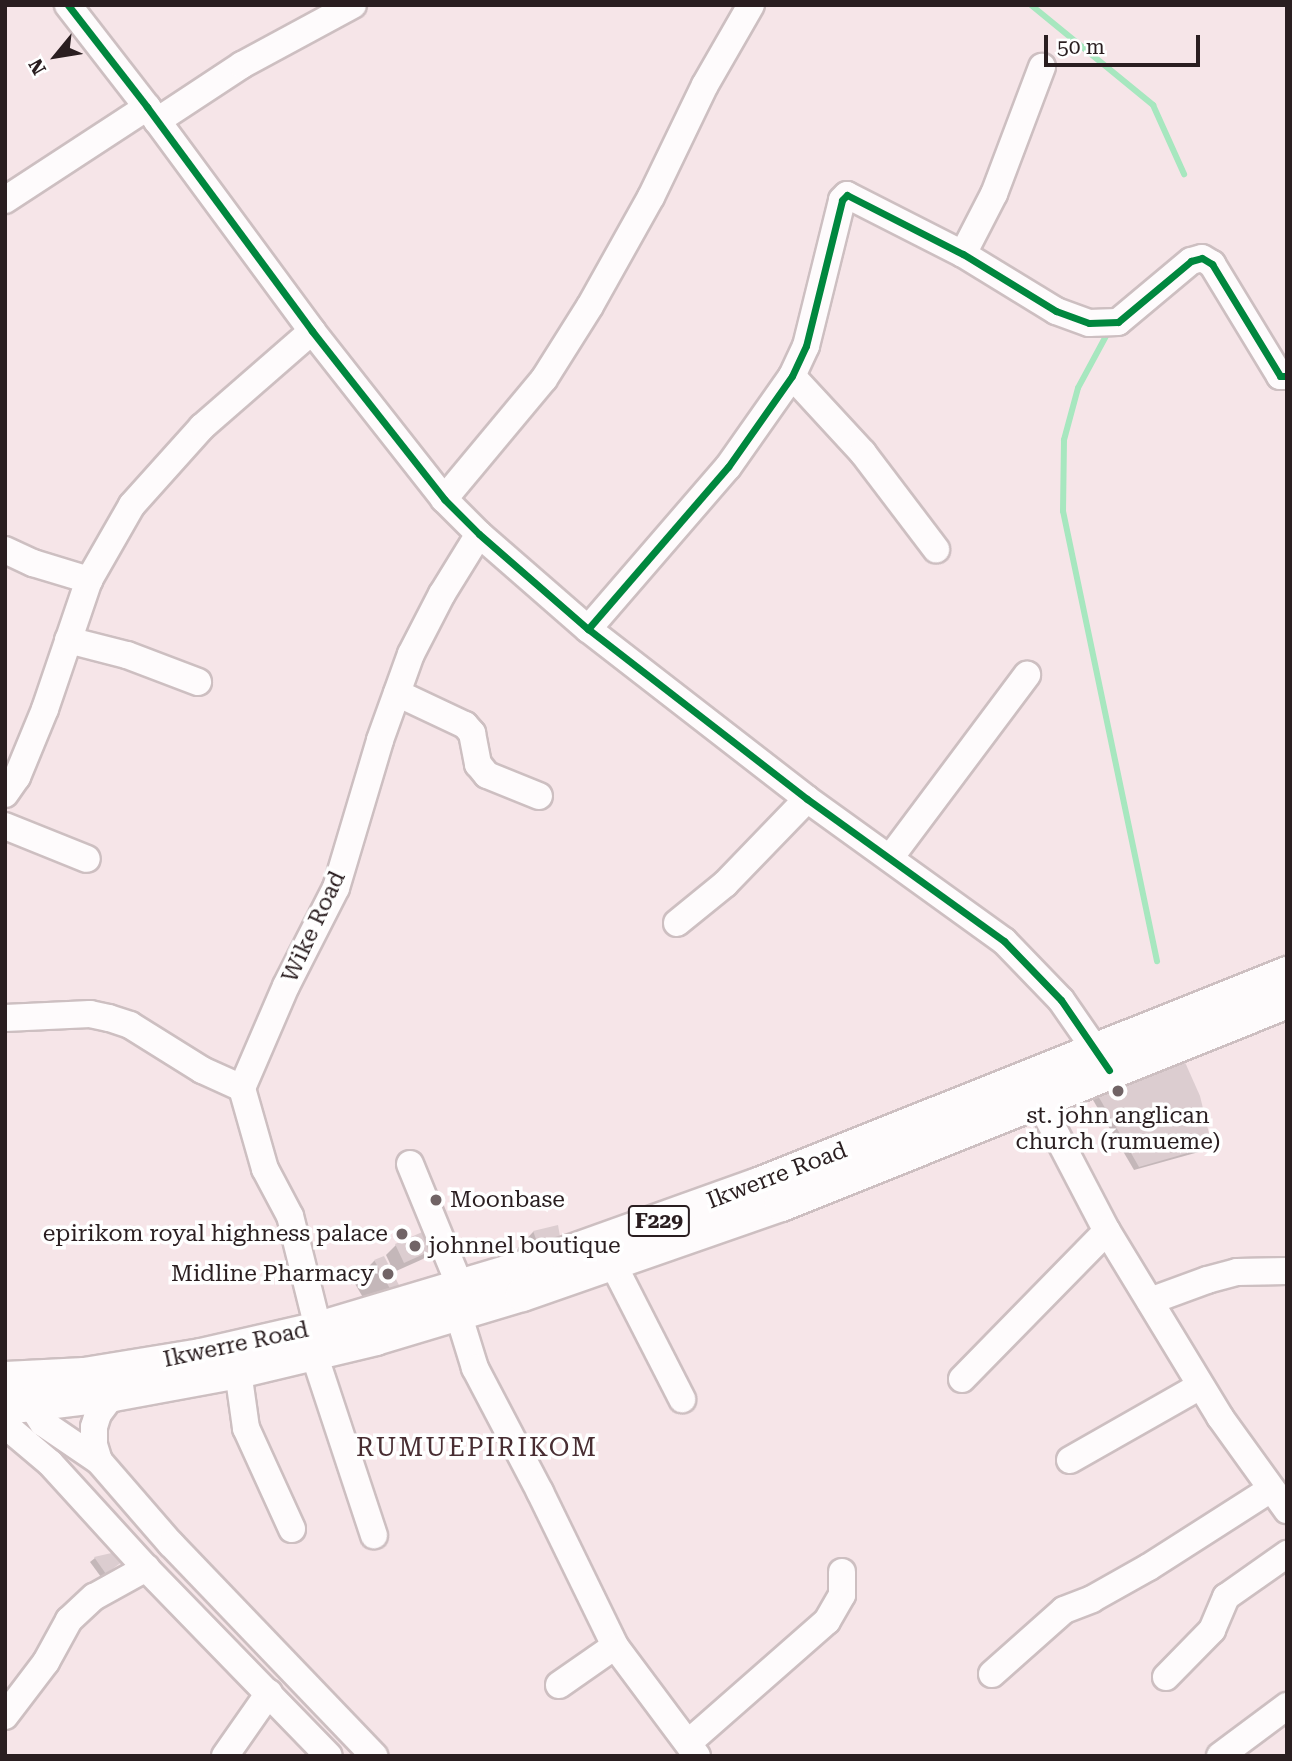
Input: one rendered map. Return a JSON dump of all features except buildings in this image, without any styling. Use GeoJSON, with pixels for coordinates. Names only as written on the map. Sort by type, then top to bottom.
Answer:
{"type":"FeatureCollection","features":[{"type":"Feature","properties":{"kind":"main road","name":"Ikwerre Road"},"geometry":{"type":"LineString","coordinates":[[1103,1060],[1287,973]]}},
{"type":"Feature","properties":{"kind":"main road","name":"Ikwerre Road"},"geometry":{"type":"LineString","coordinates":[[459,1300],[646,1226],[1103,1060],[1287,1001]]}},
{"type":"Feature","properties":{"kind":"main road","name":"Ikwerre Road"},"geometry":{"type":"LineString","coordinates":[[22,1403],[113,1394],[238,1371],[316,1341],[459,1300],[613,1264],[781,1204],[1032,1088]]}},
{"type":"Feature","properties":{"kind":"main road","name":"Ikwerre Road"},"geometry":{"type":"LineString","coordinates":[[22,1403],[84,1374],[200,1355],[316,1341]]}},
{"type":"Feature","properties":{"kind":"street"},"geometry":{"type":"LineString","coordinates":[[68,5],[312,331],[444,499],[479,534],[588,629],[807,799],[1004,942],[1060,1000],[1103,1060]]}},
{"type":"Feature","properties":{"kind":"street"},"geometry":{"type":"LineString","coordinates":[[5,200],[152,114],[352,5]]}},
{"type":"Feature","properties":{"kind":"street"},"geometry":{"type":"LineString","coordinates":[[444,499],[544,379],[590,306],[651,197],[705,85],[751,5]]}},
{"type":"Feature","properties":{"kind":"street"},"geometry":{"type":"LineString","coordinates":[[962,254],[994,194],[1042,67]]}},
{"type":"Feature","properties":{"kind":"street"},"geometry":{"type":"LineString","coordinates":[[588,629],[729,467],[792,376],[806,346],[844,196],[853,197],[962,254],[1056,311],[1089,323],[1118,322],[1191,261],[1202,258],[1212,264],[1280,376],[1287,376]]}},
{"type":"Feature","properties":{"kind":"street"},"geometry":{"type":"LineString","coordinates":[[9,781],[45,709],[89,580],[132,505],[166,463],[202,427],[312,331]]}},
{"type":"Feature","properties":{"kind":"street"},"geometry":{"type":"LineString","coordinates":[[792,376],[863,453],[936,549]]}},
{"type":"Feature","properties":{"kind":"street","name":"Wike Road"},"geometry":{"type":"LineString","coordinates":[[242,1088],[286,986],[336,888],[397,693],[417,642],[479,534]]}},
{"type":"Feature","properties":{"kind":"street"},"geometry":{"type":"LineString","coordinates":[[5,550],[33,563],[89,580]]}},
{"type":"Feature","properties":{"kind":"street"},"geometry":{"type":"LineString","coordinates":[[68,640],[127,656],[198,682]]}},
{"type":"Feature","properties":{"kind":"street"},"geometry":{"type":"LineString","coordinates":[[890,858],[1027,675]]}},
{"type":"Feature","properties":{"kind":"street"},"geometry":{"type":"LineString","coordinates":[[397,693],[465,725],[472,733],[478,764],[487,775],[539,796]]}},
{"type":"Feature","properties":{"kind":"street"},"geometry":{"type":"LineString","coordinates":[[677,923],[725,884],[807,799]]}},
{"type":"Feature","properties":{"kind":"street"},"geometry":{"type":"LineString","coordinates":[[5,826],[87,859]]}},
{"type":"Feature","properties":{"kind":"street"},"geometry":{"type":"LineString","coordinates":[[5,1018],[90,1014],[109,1018],[130,1025],[202,1070],[242,1088],[249,1122],[265,1169],[290,1216],[316,1341],[374,1535]]}},
{"type":"Feature","properties":{"kind":"street"},"geometry":{"type":"LineString","coordinates":[[1032,1088],[1107,1231],[1200,1386],[1287,1510]]}},
{"type":"Feature","properties":{"kind":"street"},"geometry":{"type":"LineString","coordinates":[[410,1164],[459,1300],[475,1368],[540,1492],[615,1646],[693,1750],[827,1621],[842,1595],[842,1572]]}},
{"type":"Feature","properties":{"kind":"street"},"geometry":{"type":"LineString","coordinates":[[962,1379],[1107,1231]]}},
{"type":"Feature","properties":{"kind":"street"},"geometry":{"type":"LineString","coordinates":[[613,1264],[682,1399]]}},
{"type":"Feature","properties":{"kind":"street"},"geometry":{"type":"LineString","coordinates":[[1150,1301],[1207,1279],[1237,1272],[1287,1271]]}},
{"type":"Feature","properties":{"kind":"street"},"geometry":{"type":"LineString","coordinates":[[238,1371],[246,1428],[292,1529]]}},
{"type":"Feature","properties":{"kind":"street"},"geometry":{"type":"LineString","coordinates":[[22,1403],[63,1388],[84,1374]]}},
{"type":"Feature","properties":{"kind":"street"},"geometry":{"type":"LineString","coordinates":[[1070,1460],[1200,1386]]}},
{"type":"Feature","properties":{"kind":"street"},"geometry":{"type":"LineString","coordinates":[[99,1461],[94,1445],[94,1427],[98,1414],[113,1394]]}},
{"type":"Feature","properties":{"kind":"street"},"geometry":{"type":"LineString","coordinates":[[22,1403],[99,1461],[171,1544],[374,1756]]}},
{"type":"Feature","properties":{"kind":"street"},"geometry":{"type":"LineString","coordinates":[[22,1403],[50,1462],[146,1568],[329,1756]]}},
{"type":"Feature","properties":{"kind":"street"},"geometry":{"type":"LineString","coordinates":[[22,1403],[44,1442],[50,1462]]}},
{"type":"Feature","properties":{"kind":"street"},"geometry":{"type":"LineString","coordinates":[[992,1674],[1064,1610],[1092,1599],[1149,1567],[1270,1489]]}},
{"type":"Feature","properties":{"kind":"street"},"geometry":{"type":"LineString","coordinates":[[1166,1677],[1212,1630],[1226,1597],[1287,1554]]}},
{"type":"Feature","properties":{"kind":"street"},"geometry":{"type":"LineString","coordinates":[[5,1716],[46,1662],[69,1620],[94,1597],[146,1568]]}},
{"type":"Feature","properties":{"kind":"street"},"geometry":{"type":"LineString","coordinates":[[559,1685],[615,1646]]}},
{"type":"Feature","properties":{"kind":"street"},"geometry":{"type":"LineString","coordinates":[[226,1756],[269,1693]]}},
{"type":"Feature","properties":{"kind":"street"},"geometry":{"type":"LineString","coordinates":[[1220,1756],[1287,1706]]}},
{"type":"Feature","properties":{"kind":"waterway"},"geometry":{"type":"LineString","coordinates":[[1031,5],[1153,105],[1184,174]]}},
{"type":"Feature","properties":{"kind":"waterway"},"geometry":{"type":"LineString","coordinates":[[1106,336],[1078,388],[1064,440],[1063,511],[1157,961]]}},
{"type":"Feature","properties":{"kind":"cycle path"},"geometry":{"type":"LineString","coordinates":[[68,5],[147,107],[312,331],[444,499],[479,534],[588,629],[807,799],[1004,941],[1061,1000],[1109,1070]]}},
{"type":"Feature","properties":{"kind":"cycle path"},"geometry":{"type":"LineString","coordinates":[[588,629],[728,467],[792,376],[806,346],[842,200],[847,195],[963,254],[1056,311],[1089,323],[1118,322],[1191,261],[1202,258],[1212,264],[1280,376],[1287,376]]}},
{"type":"Feature","properties":{"kind":"place","name":"st. john anglican church (rumueme)"},"geometry":{"type":"Point","coordinates":[1118,1091]}},
{"type":"Feature","properties":{"kind":"place","name":"Moonbase"},"geometry":{"type":"Point","coordinates":[436,1200]}},
{"type":"Feature","properties":{"kind":"place","name":"epirikom royal highness palace"},"geometry":{"type":"Point","coordinates":[402,1234]}},
{"type":"Feature","properties":{"kind":"place","name":"johnnel boutique"},"geometry":{"type":"Point","coordinates":[415,1246]}},
{"type":"Feature","properties":{"kind":"place","name":"Midline Pharmacy"},"geometry":{"type":"Point","coordinates":[388,1274]}},
{"type":"Feature","properties":{"kind":"district","name":"RUMUEPIRIKOM"},"geometry":{"type":"Point","coordinates":[477,1448]}}]}
